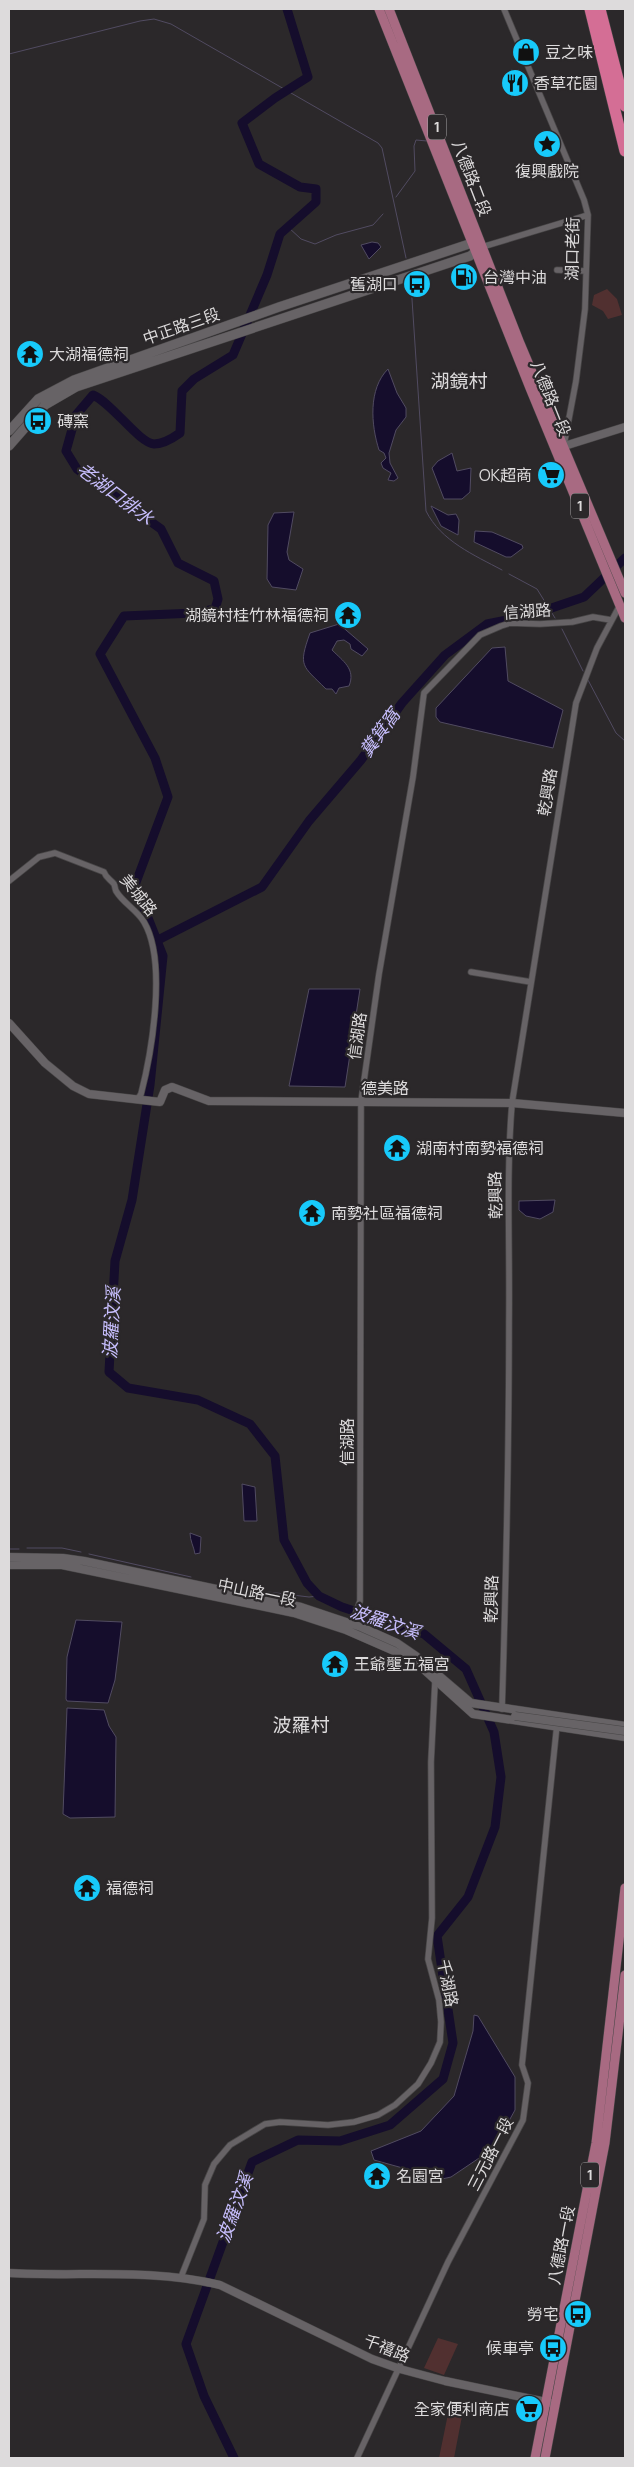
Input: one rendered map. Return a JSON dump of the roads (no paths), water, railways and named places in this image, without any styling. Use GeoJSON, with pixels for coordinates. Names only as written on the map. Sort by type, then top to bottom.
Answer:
{"type":"FeatureCollection","features":[{"type":"Feature","properties":{"kind":"highway"},"geometry":{"type":"LineString","coordinates":[[590,9],[625,151]]}},
{"type":"Feature","properties":{"kind":"highway"},"geometry":{"type":"LineString","coordinates":[[600,9],[625,106]]}},
{"type":"Feature","properties":{"kind":"main road","name":"八德路二段"},"geometry":{"type":"LineString","coordinates":[[383,10],[472,243]]}},
{"type":"Feature","properties":{"kind":"main road","name":"八德路二段"},"geometry":{"type":"LineString","coordinates":[[383,10],[479,250]]}},
{"type":"Feature","properties":{"kind":"main road","name":"八德路一段"},"geometry":{"type":"LineString","coordinates":[[472,243],[479,250],[560,447],[624,589]]}},
{"type":"Feature","properties":{"kind":"main road","name":"中正路三段"},"geometry":{"type":"LineString","coordinates":[[9,431],[29,408],[52,390],[138,356],[472,243]]}},
{"type":"Feature","properties":{"kind":"main road","name":"中正路三段"},"geometry":{"type":"LineString","coordinates":[[9,446],[36,413],[64,393],[479,250]]}},
{"type":"Feature","properties":{"kind":"main road","name":"八德路一段"},"geometry":{"type":"LineString","coordinates":[[560,447],[602,564],[620,606]]}},
{"type":"Feature","properties":{"kind":"main road","name":"1"},"geometry":{"type":"LineString","coordinates":[[620,606],[625,618]]}},
{"type":"Feature","properties":{"kind":"main road","name":"八德路一段"},"geometry":{"type":"LineString","coordinates":[[544,2458],[551,2403],[596,2142],[625,1888]]}},
{"type":"Feature","properties":{"kind":"main road","name":"八德路一段"},"geometry":{"type":"LineString","coordinates":[[535,2458],[551,2403],[605,2143],[625,1975]]}},
{"type":"Feature","properties":{"kind":"street","name":"湖口老街"},"geometry":{"type":"LineString","coordinates":[[504,9],[584,200],[588,214],[582,327],[560,447]]}},
{"type":"Feature","properties":{"kind":"street"},"geometry":{"type":"LineString","coordinates":[[479,250],[588,214]]}},
{"type":"Feature","properties":{"kind":"street"},"geometry":{"type":"LineString","coordinates":[[557,270],[586,271]]}},
{"type":"Feature","properties":{"kind":"street"},"geometry":{"type":"LineString","coordinates":[[560,447],[625,427]]}},
{"type":"Feature","properties":{"kind":"street","name":"乾興路"},"geometry":{"type":"LineString","coordinates":[[502,1709],[509,1397],[510,1205],[508,1152],[512,1103],[576,703],[585,677],[611,620],[620,606]]}},
{"type":"Feature","properties":{"kind":"street","name":"信湖路"},"geometry":{"type":"LineString","coordinates":[[352,1624],[360,1601],[361,1102],[379,974],[413,777],[424,692],[480,635],[501,626],[510,623],[572,622],[593,617],[611,620]]}},
{"type":"Feature","properties":{"kind":"street","name":"美城路"},"geometry":{"type":"LineString","coordinates":[[9,881],[39,857],[55,853],[104,872],[105,877],[114,884],[116,891],[143,920],[153,943],[156,972],[152,1049],[140,1101]]}},
{"type":"Feature","properties":{"kind":"street"},"geometry":{"type":"LineString","coordinates":[[472,972],[530,982]]}},
{"type":"Feature","properties":{"kind":"street"},"geometry":{"type":"LineString","coordinates":[[9,1023],[45,1063],[73,1086],[89,1094],[140,1101]]}},
{"type":"Feature","properties":{"kind":"street","name":"德美路"},"geometry":{"type":"LineString","coordinates":[[140,1101],[160,1102],[165,1090],[172,1087],[210,1101],[512,1103],[625,1113]]}},
{"type":"Feature","properties":{"kind":"street","name":"中山路一段"},"geometry":{"type":"LineString","coordinates":[[9,1557],[63,1558],[301,1607],[352,1624],[397,1643],[416,1656],[471,1704],[502,1709]]}},
{"type":"Feature","properties":{"kind":"street","name":"中山路一段"},"geometry":{"type":"LineString","coordinates":[[9,1565],[62,1565],[294,1613],[346,1630],[394,1651],[420,1667],[473,1714],[501,1719]]}},
{"type":"Feature","properties":{"kind":"street","name":"千湖路"},"geometry":{"type":"LineString","coordinates":[[181,2278],[204,2219],[205,2185],[214,2164],[230,2145],[265,2124],[280,2122],[328,2125],[354,2122],[378,2115],[395,2105],[418,2084],[431,2063],[440,2042],[439,2000],[428,1959],[432,1918],[431,1762],[435,1682]]}},
{"type":"Feature","properties":{"kind":"street"},"geometry":{"type":"LineString","coordinates":[[502,1709],[515,1716]]}},
{"type":"Feature","properties":{"kind":"street"},"geometry":{"type":"LineString","coordinates":[[502,1709],[625,1726]]}},
{"type":"Feature","properties":{"kind":"street"},"geometry":{"type":"LineString","coordinates":[[501,1719],[515,1716],[625,1731]]}},
{"type":"Feature","properties":{"kind":"street","name":"三元路一段"},"geometry":{"type":"LineString","coordinates":[[357,2458],[400,2369],[448,2262],[524,2120],[528,2084],[522,2064],[557,1717]]}},
{"type":"Feature","properties":{"kind":"street"},"geometry":{"type":"LineString","coordinates":[[501,1719],[625,1737]]}},
{"type":"Feature","properties":{"kind":"street"},"geometry":{"type":"LineString","coordinates":[[9,2273],[127,2274],[181,2278]]}},
{"type":"Feature","properties":{"kind":"street","name":"千禧路"},"geometry":{"type":"LineString","coordinates":[[181,2278],[220,2285],[372,2359],[400,2369],[445,2382],[551,2403]]}},
{"type":"Feature","properties":{"kind":"waterway","name":"波羅汶溪"},"geometry":{"type":"LineString","coordinates":[[234,2458],[204,2396],[186,2344],[252,2162],[298,2140],[340,2141],[390,2125],[443,2079],[453,2043],[437,1936],[468,1897],[495,1827],[501,1777],[494,1732],[466,1669],[424,1634],[342,1607],[319,1596],[307,1583],[284,1540],[275,1456],[250,1424],[198,1400],[128,1388],[109,1372],[115,1261],[132,1200],[150,1085],[163,956],[135,885],[168,797],[155,758],[100,654],[124,616],[195,613],[215,609],[218,599],[214,581],[178,563],[161,529],[77,469],[66,451],[76,415],[93,395],[100,399],[148,442],[154,444],[161,443],[180,433],[182,391],[194,379],[233,355],[267,275],[280,234],[316,202],[316,189],[300,187],[259,164],[242,123],[275,98],[308,77],[287,9]]}},
{"type":"Feature","properties":{"kind":"waterway"},"geometry":{"type":"LineString","coordinates":[[9,54],[140,21],[154,19],[171,24],[378,143],[382,148],[406,258]]}},
{"type":"Feature","properties":{"kind":"waterway"},"geometry":{"type":"LineString","coordinates":[[396,197],[415,171],[414,146],[416,140],[427,141]]}},
{"type":"Feature","properties":{"kind":"waterway"},"geometry":{"type":"LineString","coordinates":[[288,227],[301,239],[315,244],[336,235],[373,225],[383,214]]}},
{"type":"Feature","properties":{"kind":"waterway"},"geometry":{"type":"LineString","coordinates":[[411,284],[426,511],[432,522],[449,539],[502,570]]}},
{"type":"Feature","properties":{"kind":"waterway","name":"糞箕窩"},"geometry":{"type":"LineString","coordinates":[[158,940],[262,887],[309,821],[361,760],[402,703],[445,655],[487,624],[531,615],[584,597],[625,558]]}},
{"type":"Feature","properties":{"kind":"waterway"},"geometry":{"type":"LineString","coordinates":[[509,574],[537,589],[555,618]]}},
{"type":"Feature","properties":{"kind":"waterway"},"geometry":{"type":"LineString","coordinates":[[562,629],[583,671]]}},
{"type":"Feature","properties":{"kind":"waterway"},"geometry":{"type":"LineString","coordinates":[[588,680],[616,733],[625,741]]}},
{"type":"Feature","properties":{"kind":"waterway"},"geometry":{"type":"LineString","coordinates":[[27,1548],[62,1548],[81,1552]]}},
{"type":"Feature","properties":{"kind":"waterway"},"geometry":{"type":"LineString","coordinates":[[9,1549],[19,1549]]}},
{"type":"Feature","properties":{"kind":"waterway"},"geometry":{"type":"LineString","coordinates":[[89,1554],[191,1577]]}},
{"type":"Feature","properties":{"kind":"waterway"},"geometry":{"type":"LineString","coordinates":[[260,1591],[309,1597],[319,1596]]}},
{"type":"Feature","properties":{"kind":"place","name":"豆之味"},"geometry":{"type":"Point","coordinates":[526,52]}},
{"type":"Feature","properties":{"kind":"place","name":"香草花園"},"geometry":{"type":"Point","coordinates":[515,83]}},
{"type":"Feature","properties":{"kind":"place","name":"復興戲院"},"geometry":{"type":"Point","coordinates":[547,144]}},
{"type":"Feature","properties":{"kind":"place","name":"台灣中油"},"geometry":{"type":"Point","coordinates":[464,277]}},
{"type":"Feature","properties":{"kind":"place","name":"舊湖口"},"geometry":{"type":"Point","coordinates":[417,284]}},
{"type":"Feature","properties":{"kind":"place","name":"大湖福德祠"},"geometry":{"type":"Point","coordinates":[30,354]}},
{"type":"Feature","properties":{"kind":"place","name":"磚窯"},"geometry":{"type":"Point","coordinates":[38,421]}},
{"type":"Feature","properties":{"kind":"place","name":"OK超商"},"geometry":{"type":"Point","coordinates":[551,475]}},
{"type":"Feature","properties":{"kind":"place","name":"湖鏡村桂竹林福德祠"},"geometry":{"type":"Point","coordinates":[348,615]}},
{"type":"Feature","properties":{"kind":"place","name":"湖南村南勢福德祠"},"geometry":{"type":"Point","coordinates":[397,1148]}},
{"type":"Feature","properties":{"kind":"place","name":"南勢社區福德祠"},"geometry":{"type":"Point","coordinates":[312,1213]}},
{"type":"Feature","properties":{"kind":"place","name":"王爺壟五福宮"},"geometry":{"type":"Point","coordinates":[335,1664]}},
{"type":"Feature","properties":{"kind":"place","name":"福德祠"},"geometry":{"type":"Point","coordinates":[87,1888]}},
{"type":"Feature","properties":{"kind":"place","name":"名園宮"},"geometry":{"type":"Point","coordinates":[377,2176]}},
{"type":"Feature","properties":{"kind":"place","name":"勞宅"},"geometry":{"type":"Point","coordinates":[578,2314]}},
{"type":"Feature","properties":{"kind":"place","name":"候車亭"},"geometry":{"type":"Point","coordinates":[553,2348]}},
{"type":"Feature","properties":{"kind":"place","name":"全家便利商店"},"geometry":{"type":"Point","coordinates":[529,2409]}},
{"type":"Feature","properties":{"kind":"district","name":"湖鏡村"},"geometry":{"type":"Point","coordinates":[459,381]}},
{"type":"Feature","properties":{"kind":"district","name":"波羅村"},"geometry":{"type":"Point","coordinates":[301,1725]}},
{"type":"Feature","properties":{"kind":"water label","name":"老湖口排水"},"geometry":{"type":"Point","coordinates":[115,494]}}]}
